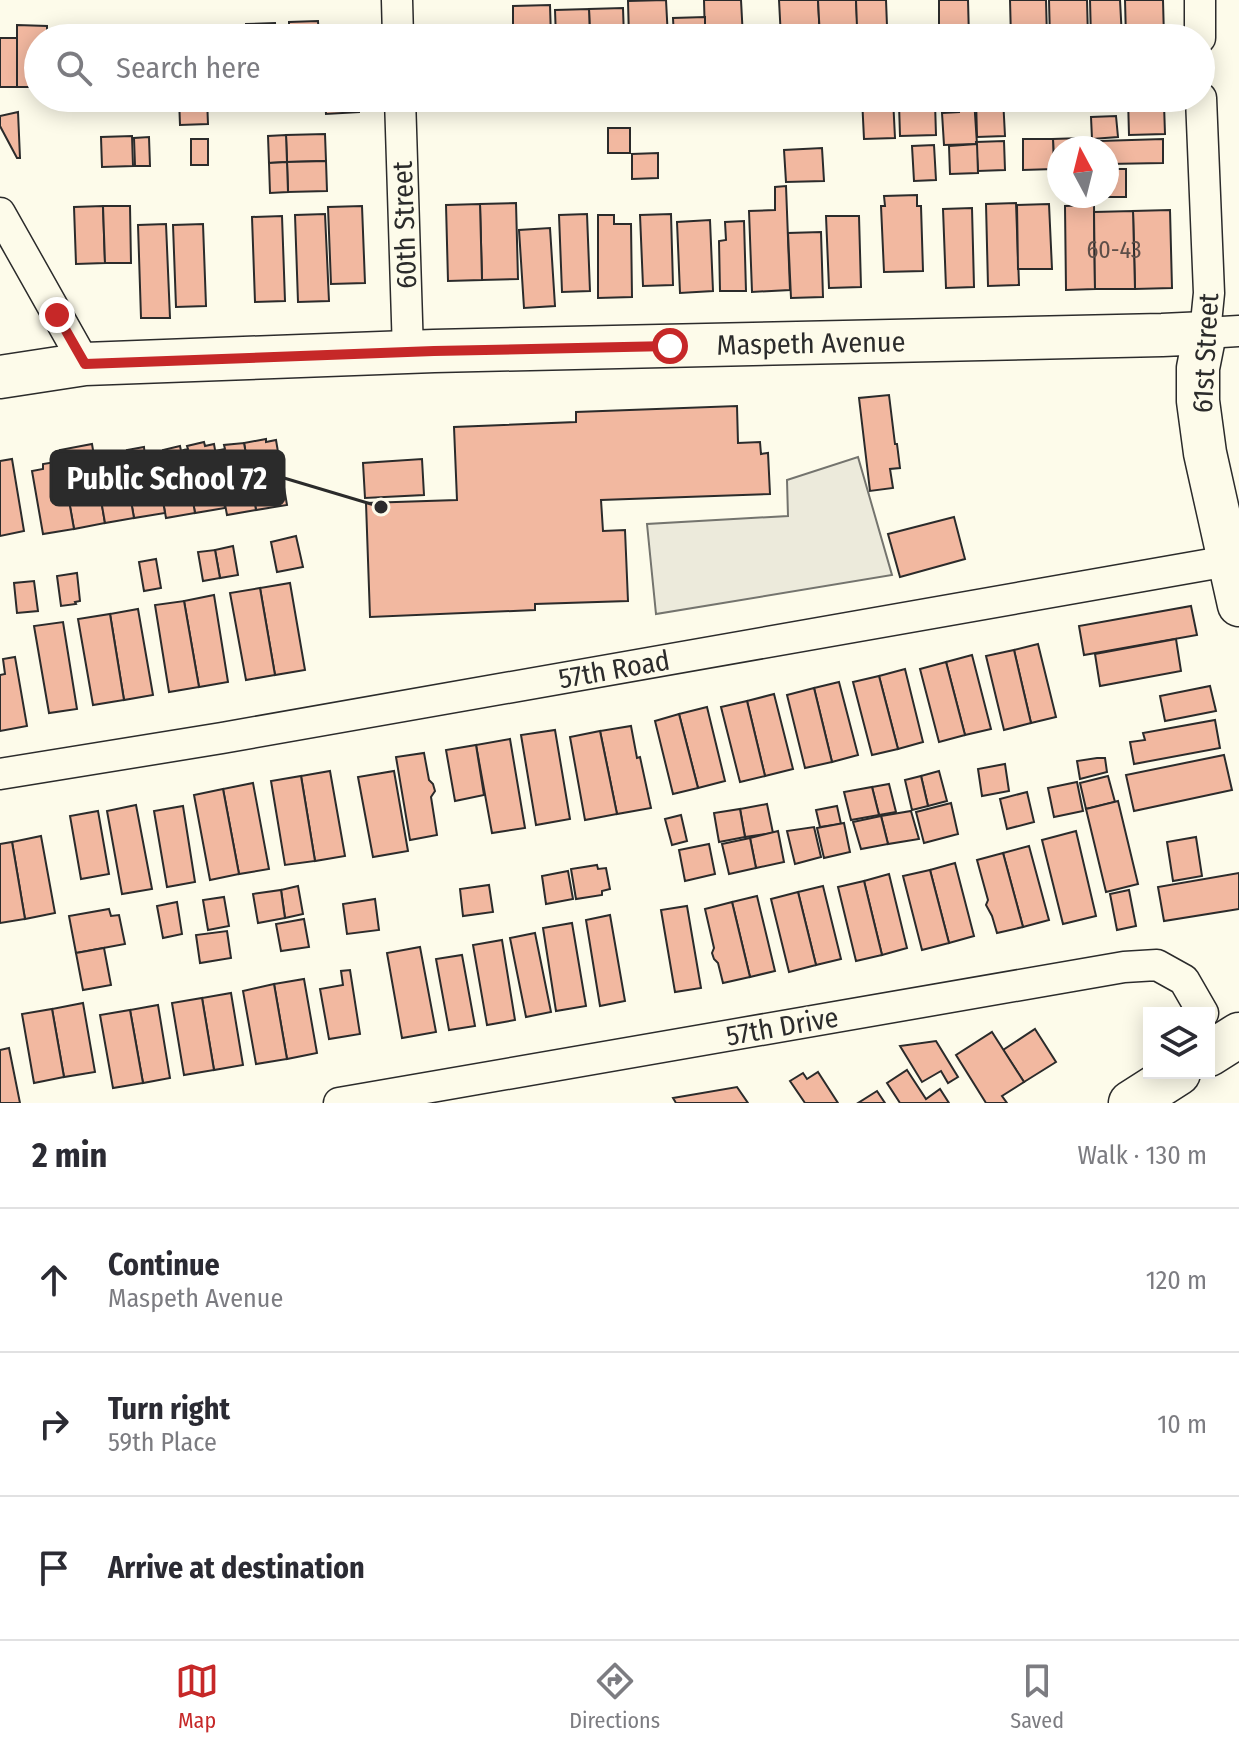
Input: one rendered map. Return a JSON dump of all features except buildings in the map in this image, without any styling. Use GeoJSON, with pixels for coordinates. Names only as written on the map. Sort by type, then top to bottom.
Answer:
{"type":"FeatureCollection","features":[{"type":"Feature","properties":{"kind":"main road"},"geometry":{"type":"LineString","coordinates":[[1131,1103],[1169,1079]]}},
{"type":"Feature","properties":{"kind":"street"},"geometry":{"type":"LineString","coordinates":[[397,0],[398,24]]}},
{"type":"Feature","properties":{"kind":"street"},"geometry":{"type":"LineString","coordinates":[[1200,0],[1200,24]]}},
{"type":"Feature","properties":{"kind":"street","name":"60th Street"},"geometry":{"type":"LineString","coordinates":[[400,112],[408,352]]}},
{"type":"Feature","properties":{"kind":"street","name":"61st Street"},"geometry":{"type":"LineString","coordinates":[[1202,112],[1209,293],[1222,332],[1198,368],[1198,401],[1205,453],[1239,605]]}},
{"type":"Feature","properties":{"kind":"street"},"geometry":{"type":"LineString","coordinates":[[0,213],[85,364]]}},
{"type":"Feature","properties":{"kind":"street","name":"Maspeth Avenue"},"geometry":{"type":"LineString","coordinates":[[0,377],[85,364],[408,352],[1222,332]]}},
{"type":"Feature","properties":{"kind":"street","name":"57th Road"},"geometry":{"type":"LineString","coordinates":[[0,774],[1228,561]]}},
{"type":"Feature","properties":{"kind":"street","name":"57th Drive"},"geometry":{"type":"LineString","coordinates":[[339,1103],[1124,967],[1157,965],[1184,980],[1216,1034]]}},
{"type":"Feature","properties":{"kind":"shaded area"},"geometry":{"type":"Polygon","coordinates":[[[858,457],[892,575],[656,614],[647,524],[788,516],[787,480],[858,457]]]}},
{"type":"Feature","properties":{"kind":"place","name":"Public School 72"},"geometry":{"type":"Point","coordinates":[381,507]}},
{"type":"Feature","properties":{"kind":"route"},"geometry":{"type":"LineString","coordinates":[[57,315],[85,364],[670,346]]}}]}
